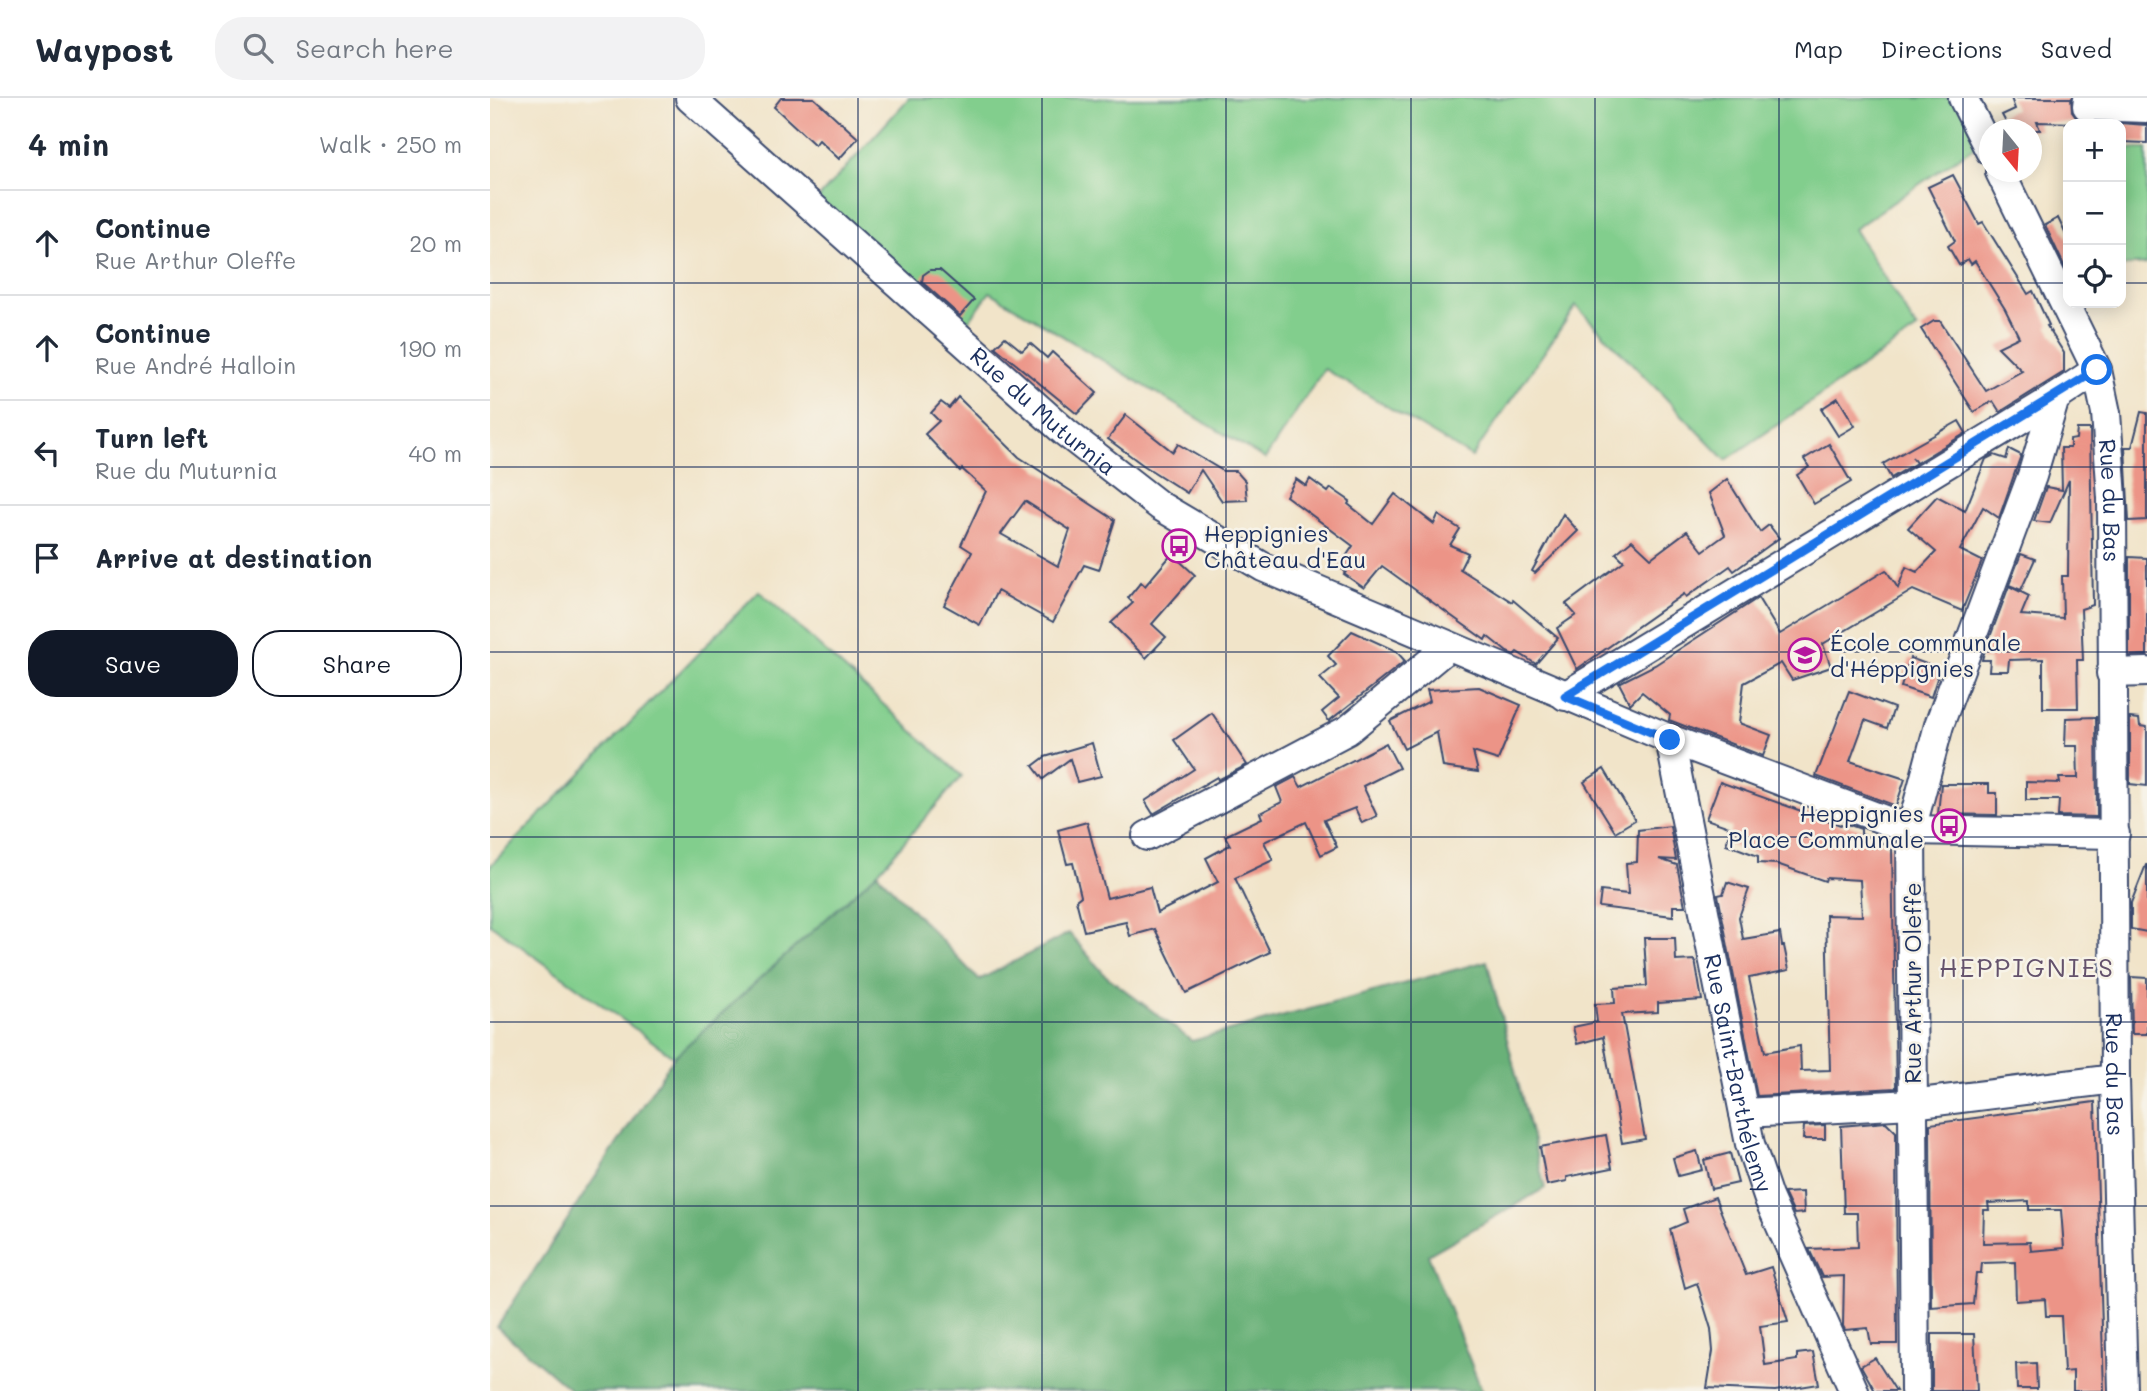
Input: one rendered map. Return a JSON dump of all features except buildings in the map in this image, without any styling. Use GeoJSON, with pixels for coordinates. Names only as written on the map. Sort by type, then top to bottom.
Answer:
{"type":"FeatureCollection","features":[{"type":"Feature","properties":{"kind":"street","name":"Rue du Muturnia"},"geometry":{"type":"LineString","coordinates":[[690,98],[1065,432],[1160,506],[1263,567],[1670,740],[1911,830],[2115,834]]}},
{"type":"Feature","properties":{"kind":"street"},"geometry":{"type":"LineString","coordinates":[[1963,98],[1979,129]]}},
{"type":"Feature","properties":{"kind":"street"},"geometry":{"type":"LineString","coordinates":[[2088,98],[2087,106],[2147,108]]}},
{"type":"Feature","properties":{"kind":"street","name":"Rue du Bas"},"geometry":{"type":"LineString","coordinates":[[2005,182],[2097,370],[2106,413],[2112,498],[2115,1079],[2123,1391]]}},
{"type":"Feature","properties":{"kind":"street"},"geometry":{"type":"LineString","coordinates":[[1565,696],[2097,370]]}},
{"type":"Feature","properties":{"kind":"street","name":"Rue Arthur Oleffe"},"geometry":{"type":"LineString","coordinates":[[1916,1391],[1911,830],[1939,725],[2032,476],[2055,398]]}},
{"type":"Feature","properties":{"kind":"street"},"geometry":{"type":"LineString","coordinates":[[1147,835],[1348,730],[1448,647]]}},
{"type":"Feature","properties":{"kind":"street"},"geometry":{"type":"LineString","coordinates":[[2111,673],[2147,672]]}},
{"type":"Feature","properties":{"kind":"street","name":"Rue Saint-Barthélemy"},"geometry":{"type":"LineString","coordinates":[[1670,740],[1750,1144],[1768,1197],[1854,1391]]}},
{"type":"Feature","properties":{"kind":"street"},"geometry":{"type":"LineString","coordinates":[[1744,1113],[1912,1104],[2115,1079]]}},
{"type":"Feature","properties":{"kind":"green space"},"geometry":{"type":"Polygon","coordinates":[[[909,98],[1963,98],[1979,130],[1979,143],[1854,229],[1917,329],[1726,460],[1576,306],[1472,457],[1324,369],[1265,459],[990,292],[957,337],[812,205],[909,98]]]}},
{"type":"Feature","properties":{"kind":"green space"},"geometry":{"type":"Polygon","coordinates":[[[2126,148],[2147,149],[2147,264],[2126,266],[2126,148]]]}},
{"type":"Feature","properties":{"kind":"green space"},"geometry":{"type":"Polygon","coordinates":[[[759,591],[962,776],[877,873],[674,1057],[490,924],[490,866],[759,591]]]}},
{"type":"Feature","properties":{"kind":"green space"},"geometry":{"type":"Polygon","coordinates":[[[877,873],[979,980],[1069,933],[1105,975],[1192,1041],[1487,961],[1545,1188],[1428,1255],[1482,1391],[572,1391],[497,1327],[674,1057],[877,873]]]}},
{"type":"Feature","properties":{"kind":"place","name":"Heppignies Château d'Eau"},"geometry":{"type":"Point","coordinates":[1179,546]}},
{"type":"Feature","properties":{"kind":"place","name":"École communale d'Héppignies"},"geometry":{"type":"Point","coordinates":[1805,655]}},
{"type":"Feature","properties":{"kind":"place","name":"Heppignies Place Communale"},"geometry":{"type":"Point","coordinates":[1949,826]}},
{"type":"Feature","properties":{"kind":"district","name":"HEPPIGNIES"},"geometry":{"type":"Point","coordinates":[2027,967]}},
{"type":"Feature","properties":{"kind":"route"},"geometry":{"type":"LineString","coordinates":[[1670,740],[1565,696],[2097,370]]}}]}
